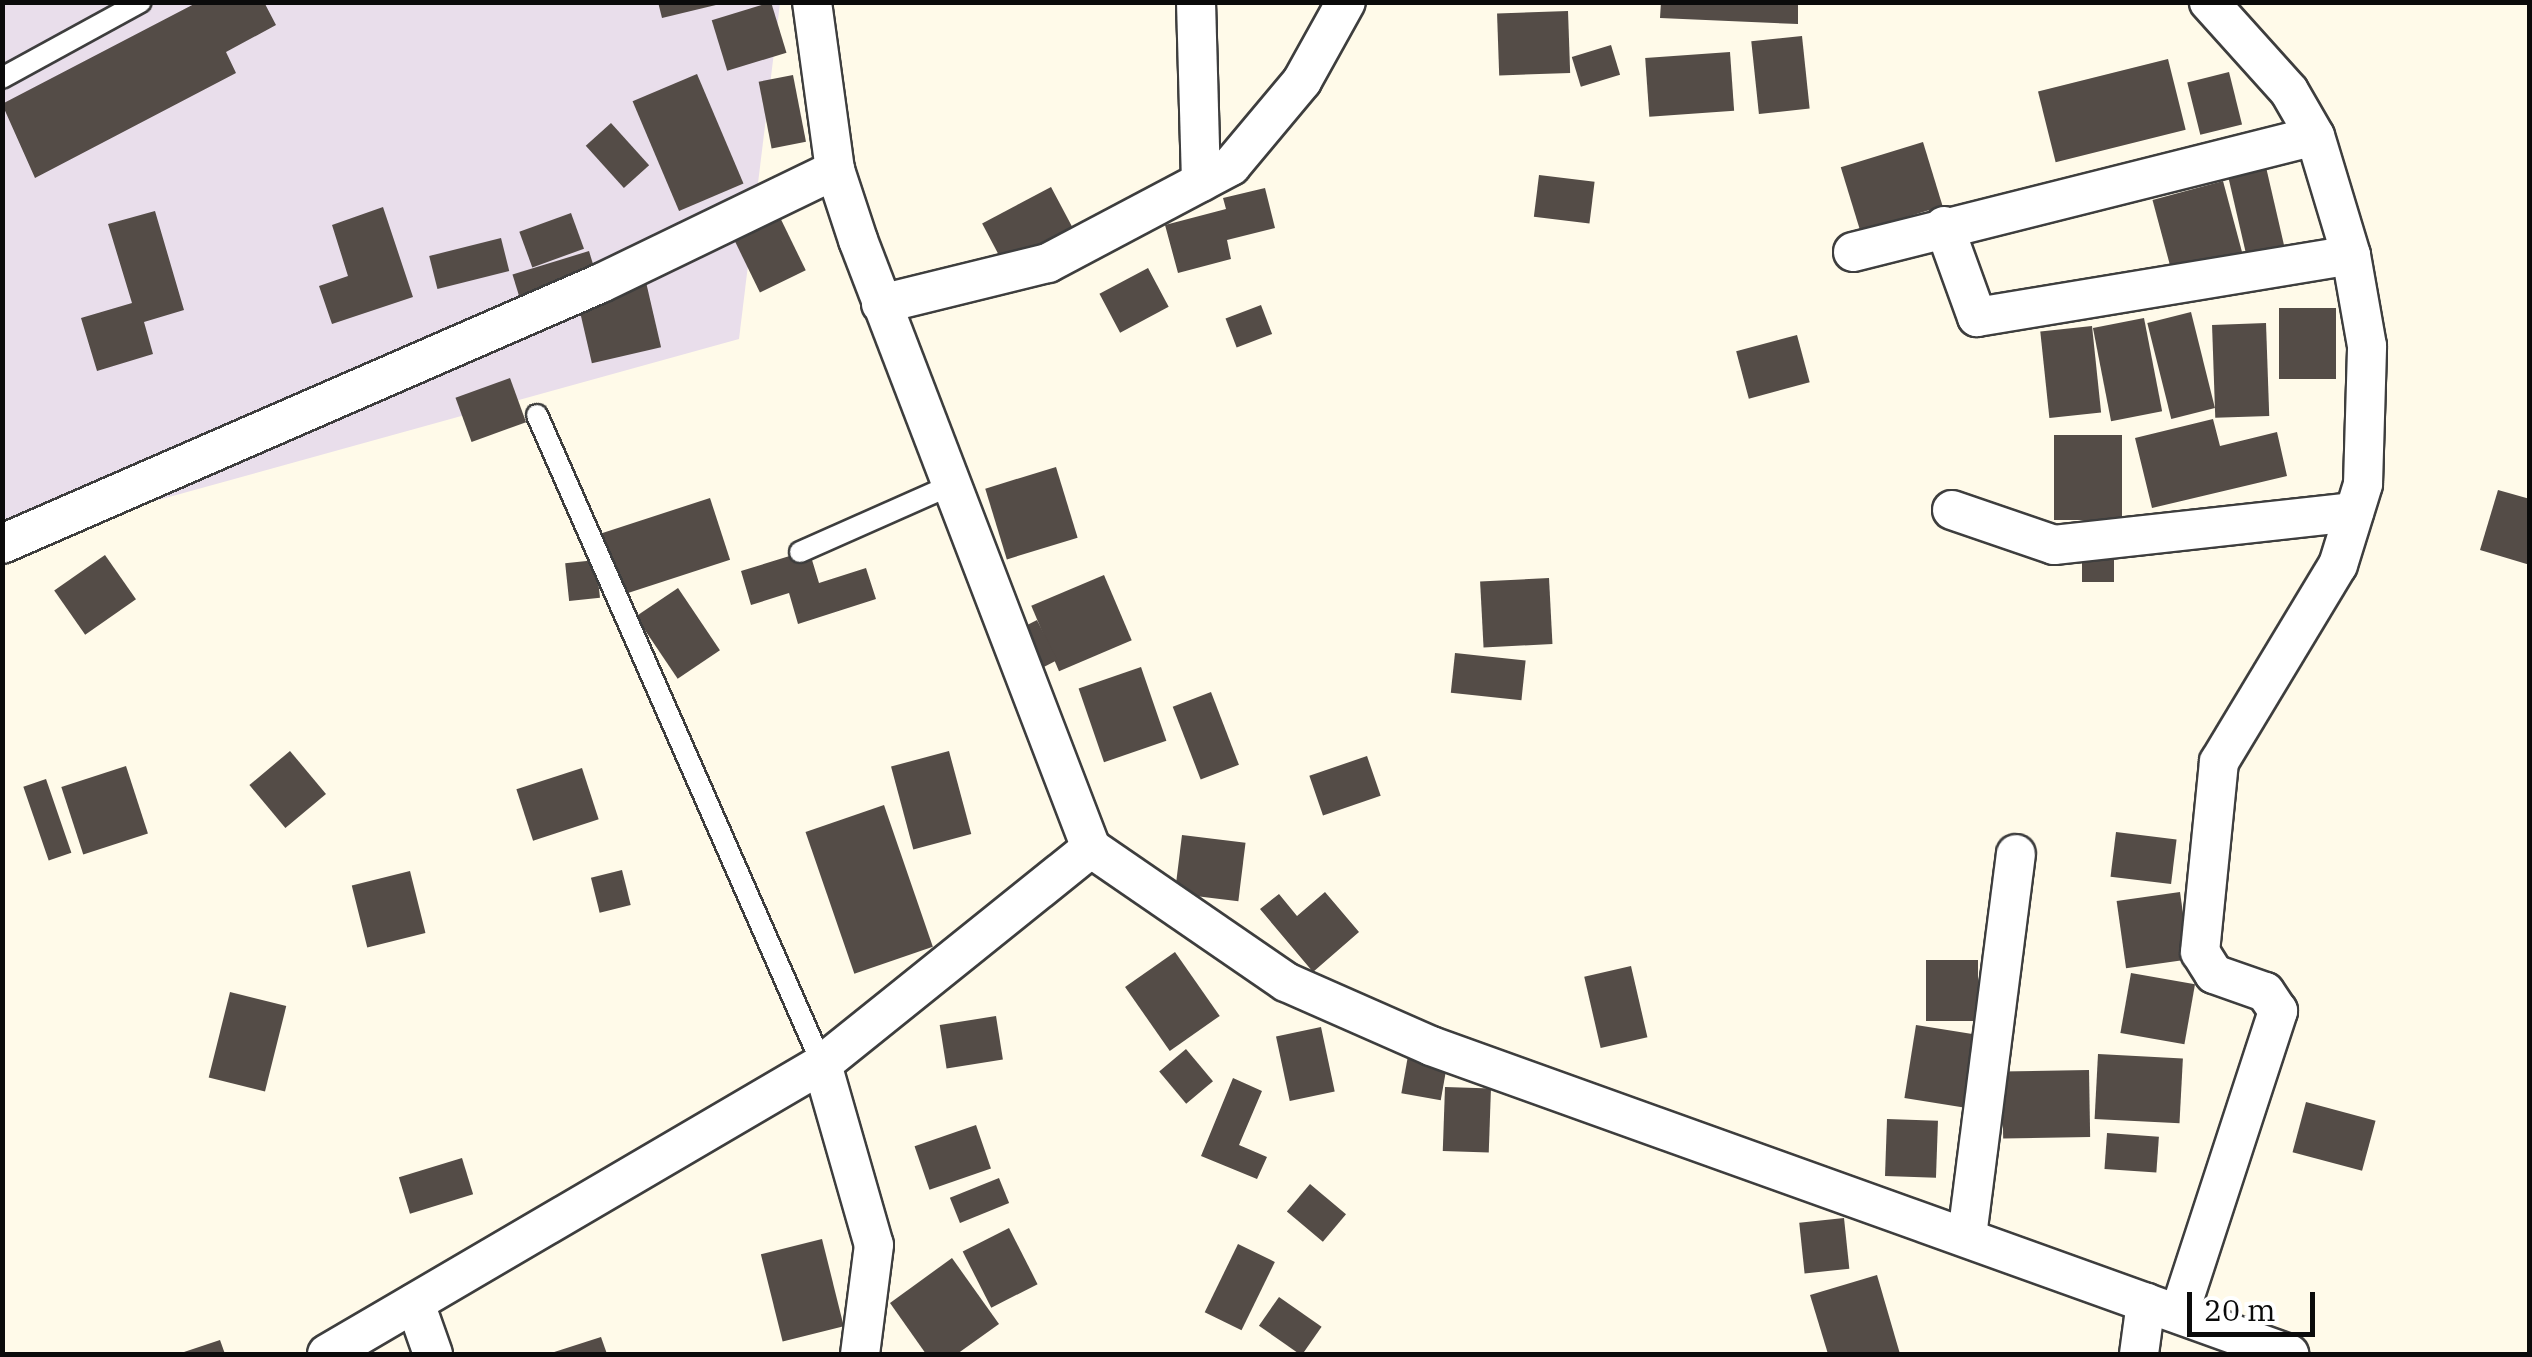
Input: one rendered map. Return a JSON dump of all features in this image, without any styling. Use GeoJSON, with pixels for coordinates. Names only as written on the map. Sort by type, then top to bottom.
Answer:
{"type":"FeatureCollection","features":[{"type":"Feature","properties":{"kind":"street"},"geometry":{"type":"LineString","coordinates":[[812,2],[836,170],[881,304],[1091,848],[1286,982],[1432,1046],[2289,1354]]}},
{"type":"Feature","properties":{"kind":"street"},"geometry":{"type":"LineString","coordinates":[[1196,2],[1201,182]]}},
{"type":"Feature","properties":{"kind":"street"},"geometry":{"type":"LineString","coordinates":[[881,304],[1048,263],[1231,166],[1302,81],[1346,2]]}},
{"type":"Feature","properties":{"kind":"street"},"geometry":{"type":"LineString","coordinates":[[2139,1354],[2163,1308],[2278,1011],[2265,992],[2214,974],[2200,952],[2219,762],[2304,631],[2363,484],[2367,346],[2351,255],[2315,136],[2289,91],[2209,2]]}},
{"type":"Feature","properties":{"kind":"street"},"geometry":{"type":"LineString","coordinates":[[1852,252],[2315,136]]}},
{"type":"Feature","properties":{"kind":"street"},"geometry":{"type":"LineString","coordinates":[[2,544],[602,283],[836,170]]}},
{"type":"Feature","properties":{"kind":"street"},"geometry":{"type":"LineString","coordinates":[[1944,226],[1977,317],[2351,255]]}},
{"type":"Feature","properties":{"kind":"street"},"geometry":{"type":"LineString","coordinates":[[1952,510],[2054,545],[2354,512]]}},
{"type":"Feature","properties":{"kind":"street"},"geometry":{"type":"LineString","coordinates":[[327,1354],[822,1064],[1091,848]]}},
{"type":"Feature","properties":{"kind":"street"},"geometry":{"type":"LineString","coordinates":[[1967,1236],[2016,854]]}},
{"type":"Feature","properties":{"kind":"street"},"geometry":{"type":"LineString","coordinates":[[822,1064],[874,1245],[867,1349]]}},
{"type":"Feature","properties":{"kind":"street"},"geometry":{"type":"LineString","coordinates":[[415,1303],[433,1354]]}},
{"type":"Feature","properties":{"kind":"lane"},"geometry":{"type":"LineString","coordinates":[[2,78],[140,2]]}},
{"type":"Feature","properties":{"kind":"lane"},"geometry":{"type":"LineString","coordinates":[[537,415],[822,1064]]}},
{"type":"Feature","properties":{"kind":"lane"},"geometry":{"type":"LineString","coordinates":[[800,552],[951,485]]}},
{"type":"Feature","properties":{"kind":"shaded area"},"geometry":{"type":"Polygon","coordinates":[[[3,3],[780,3],[739,339],[3,543],[3,3]]]}},
{"type":"Feature","properties":{"kind":"building"},"geometry":{"type":"Polygon","coordinates":[[[198,2],[264,2],[276,25],[226,52],[236,73],[35,178],[2,104],[198,2]]]}},
{"type":"Feature","properties":{"kind":"building"},"geometry":{"type":"Polygon","coordinates":[[[658,2],[720,2],[720,4],[662,18],[658,2]]]}},
{"type":"Feature","properties":{"kind":"building"},"geometry":{"type":"Polygon","coordinates":[[[771,2],[786,53],[727,71],[712,20],[771,2]]]}},
{"type":"Feature","properties":{"kind":"building"},"geometry":{"type":"Polygon","coordinates":[[[1661,2],[1798,2],[1798,24],[1660,18],[1661,2]]]}},
{"type":"Feature","properties":{"kind":"building"},"geometry":{"type":"Polygon","coordinates":[[[1568,11],[1570,73],[1499,75],[1497,13],[1568,11]]]}},
{"type":"Feature","properties":{"kind":"building"},"geometry":{"type":"Polygon","coordinates":[[[1802,36],[1810,109],[1759,114],[1751,41],[1802,36]]]}},
{"type":"Feature","properties":{"kind":"building"},"geometry":{"type":"Polygon","coordinates":[[[1611,45],[1620,75],[1581,87],[1572,57],[1611,45]]]}},
{"type":"Feature","properties":{"kind":"building"},"geometry":{"type":"Polygon","coordinates":[[[1730,52],[1734,111],[1649,117],[1645,58],[1730,52]]]}},
{"type":"Feature","properties":{"kind":"building"},"geometry":{"type":"Polygon","coordinates":[[[2168,59],[2186,130],[2056,162],[2038,91],[2168,59]]]}},
{"type":"Feature","properties":{"kind":"building"},"geometry":{"type":"Polygon","coordinates":[[[2229,72],[2242,124],[2200,135],[2187,82],[2229,72]]]}},
{"type":"Feature","properties":{"kind":"building"},"geometry":{"type":"Polygon","coordinates":[[[697,74],[743,184],[679,211],[633,101],[697,74]]]}},
{"type":"Feature","properties":{"kind":"building"},"geometry":{"type":"Polygon","coordinates":[[[793,75],[806,142],[772,148],[759,82],[793,75]]]}},
{"type":"Feature","properties":{"kind":"building"},"geometry":{"type":"Polygon","coordinates":[[[611,123],[649,165],[624,188],[586,146],[611,123]]]}},
{"type":"Feature","properties":{"kind":"building"},"geometry":{"type":"Polygon","coordinates":[[[1923,142],[1943,206],[1860,231],[1841,167],[1923,142]]]}},
{"type":"Feature","properties":{"kind":"building"},"geometry":{"type":"Polygon","coordinates":[[[2266,167],[2286,256],[2248,264],[2228,176],[2266,167]]]}},
{"type":"Feature","properties":{"kind":"building"},"geometry":{"type":"Polygon","coordinates":[[[1539,175],[1595,182],[1589,224],[1534,217],[1539,175]]]}},
{"type":"Feature","properties":{"kind":"building"},"geometry":{"type":"Polygon","coordinates":[[[2223,181],[2243,257],[2173,276],[2152,200],[2223,181]]]}},
{"type":"Feature","properties":{"kind":"building"},"geometry":{"type":"Polygon","coordinates":[[[1051,187],[1073,228],[1004,265],[982,224],[1051,187]]]}},
{"type":"Feature","properties":{"kind":"building"},"geometry":{"type":"Polygon","coordinates":[[[1265,188],[1275,228],[1227,240],[1231,259],[1178,273],[1165,225],[1226,209],[1223,198],[1265,188]]]}},
{"type":"Feature","properties":{"kind":"building"},"geometry":{"type":"Polygon","coordinates":[[[772,201],[806,270],[760,293],[726,223],[772,201]]]}},
{"type":"Feature","properties":{"kind":"building"},"geometry":{"type":"Polygon","coordinates":[[[383,207],[413,297],[332,324],[319,286],[348,276],[332,225],[383,207]]]}},
{"type":"Feature","properties":{"kind":"building"},"geometry":{"type":"Polygon","coordinates":[[[155,211],[184,310],[144,322],[153,354],[97,371],[81,318],[132,303],[108,224],[155,211]]]}},
{"type":"Feature","properties":{"kind":"building"},"geometry":{"type":"Polygon","coordinates":[[[571,213],[584,249],[532,268],[519,232],[571,213]]]}},
{"type":"Feature","properties":{"kind":"building"},"geometry":{"type":"Polygon","coordinates":[[[501,238],[509,271],[437,289],[429,256],[501,238]]]}},
{"type":"Feature","properties":{"kind":"building"},"geometry":{"type":"Polygon","coordinates":[[[589,251],[597,278],[521,301],[512,274],[589,251]]]}},
{"type":"Feature","properties":{"kind":"building"},"geometry":{"type":"Polygon","coordinates":[[[1148,268],[1169,307],[1120,333],[1099,294],[1148,268]]]}},
{"type":"Feature","properties":{"kind":"building"},"geometry":{"type":"Polygon","coordinates":[[[646,282],[661,347],[592,363],[577,298],[646,282]]]}},
{"type":"Feature","properties":{"kind":"building"},"geometry":{"type":"Polygon","coordinates":[[[1261,305],[1272,334],[1237,348],[1226,319],[1261,305]]]}},
{"type":"Feature","properties":{"kind":"building"},"geometry":{"type":"Polygon","coordinates":[[[2279,308],[2336,308],[2336,379],[2279,379],[2279,308]]]}},
{"type":"Feature","properties":{"kind":"building"},"geometry":{"type":"Polygon","coordinates":[[[2191,312],[2215,408],[2171,419],[2147,323],[2191,312]]]}},
{"type":"Feature","properties":{"kind":"building"},"geometry":{"type":"Polygon","coordinates":[[[2144,318],[2162,411],[2111,421],[2093,328],[2144,318]]]}},
{"type":"Feature","properties":{"kind":"building"},"geometry":{"type":"Polygon","coordinates":[[[2266,323],[2269,416],[2215,418],[2212,325],[2266,323]]]}},
{"type":"Feature","properties":{"kind":"building"},"geometry":{"type":"Polygon","coordinates":[[[2092,326],[2101,413],[2049,418],[2040,331],[2092,326]]]}},
{"type":"Feature","properties":{"kind":"building"},"geometry":{"type":"Polygon","coordinates":[[[1797,335],[1810,382],[1749,399],[1736,351],[1797,335]]]}},
{"type":"Feature","properties":{"kind":"building"},"geometry":{"type":"Polygon","coordinates":[[[510,378],[526,422],[472,442],[455,398],[510,378]]]}},
{"type":"Feature","properties":{"kind":"building"},"geometry":{"type":"Polygon","coordinates":[[[2213,419],[2220,446],[2277,432],[2287,476],[2152,508],[2135,438],[2213,419]]]}},
{"type":"Feature","properties":{"kind":"building"},"geometry":{"type":"Polygon","coordinates":[[[2054,435],[2122,435],[2122,520],[2054,520],[2054,435]]]}},
{"type":"Feature","properties":{"kind":"building"},"geometry":{"type":"Polygon","coordinates":[[[1056,467],[1078,538],[1007,559],[985,489],[1056,467]]]}},
{"type":"Feature","properties":{"kind":"building"},"geometry":{"type":"Polygon","coordinates":[[[2498,490],[2530,499],[2530,565],[2480,550],[2498,490]]]}},
{"type":"Feature","properties":{"kind":"building"},"geometry":{"type":"Polygon","coordinates":[[[710,498],[730,560],[623,595],[603,533],[710,498]]]}},
{"type":"Feature","properties":{"kind":"building"},"geometry":{"type":"Polygon","coordinates":[[[809,550],[819,583],[866,568],[876,599],[798,624],[789,593],[751,605],[741,571],[809,550]]]}},
{"type":"Feature","properties":{"kind":"building"},"geometry":{"type":"Polygon","coordinates":[[[2082,551],[2114,551],[2114,582],[2082,582],[2082,551]]]}},
{"type":"Feature","properties":{"kind":"building"},"geometry":{"type":"Polygon","coordinates":[[[105,555],[136,599],[85,635],[54,591],[105,555]]]}},
{"type":"Feature","properties":{"kind":"building"},"geometry":{"type":"Polygon","coordinates":[[[596,560],[600,598],[569,601],[565,563],[596,560]]]}},
{"type":"Feature","properties":{"kind":"building"},"geometry":{"type":"Polygon","coordinates":[[[1104,575],[1132,640],[1059,671],[1031,606],[1104,575]]]}},
{"type":"Feature","properties":{"kind":"building"},"geometry":{"type":"Polygon","coordinates":[[[1549,578],[1552,644],[1484,648],[1480,582],[1549,578]]]}},
{"type":"Feature","properties":{"kind":"building"},"geometry":{"type":"Polygon","coordinates":[[[678,588],[720,650],[678,679],[636,617],[678,588]]]}},
{"type":"Feature","properties":{"kind":"building"},"geometry":{"type":"Polygon","coordinates":[[[1037,620],[1057,660],[1032,673],[1011,633],[1037,620]]]}},
{"type":"Feature","properties":{"kind":"building"},"geometry":{"type":"Polygon","coordinates":[[[1455,653],[1526,660],[1521,700],[1451,693],[1455,653]]]}},
{"type":"Feature","properties":{"kind":"building"},"geometry":{"type":"Polygon","coordinates":[[[1141,667],[1166,741],[1104,762],[1079,688],[1141,667]]]}},
{"type":"Feature","properties":{"kind":"building"},"geometry":{"type":"Polygon","coordinates":[[[1211,692],[1239,765],[1201,780],[1173,707],[1211,692]]]}},
{"type":"Feature","properties":{"kind":"building"},"geometry":{"type":"Polygon","coordinates":[[[290,751],[326,794],[285,828],[249,785],[290,751]]]}},
{"type":"Feature","properties":{"kind":"building"},"geometry":{"type":"Polygon","coordinates":[[[949,751],[971,834],[913,850],[891,767],[949,751]]]}},
{"type":"Feature","properties":{"kind":"building"},"geometry":{"type":"Polygon","coordinates":[[[1367,756],[1381,796],[1323,816],[1309,776],[1367,756]]]}},
{"type":"Feature","properties":{"kind":"building"},"geometry":{"type":"Polygon","coordinates":[[[126,766],[148,834],[83,855],[61,787],[126,766]]]}},
{"type":"Feature","properties":{"kind":"building"},"geometry":{"type":"Polygon","coordinates":[[[582,768],[599,819],[533,841],[516,789],[582,768]]]}},
{"type":"Feature","properties":{"kind":"building"},"geometry":{"type":"Polygon","coordinates":[[[46,779],[71,853],[49,861],[23,787],[46,779]]]}},
{"type":"Feature","properties":{"kind":"building"},"geometry":{"type":"Polygon","coordinates":[[[884,805],[933,947],[854,974],[806,832],[884,805]]]}},
{"type":"Feature","properties":{"kind":"building"},"geometry":{"type":"Polygon","coordinates":[[[2116,832],[2177,839],[2171,884],[2111,877],[2116,832]]]}},
{"type":"Feature","properties":{"kind":"building"},"geometry":{"type":"Polygon","coordinates":[[[1182,835],[1246,843],[1238,901],[1175,894],[1182,835]]]}},
{"type":"Feature","properties":{"kind":"building"},"geometry":{"type":"Polygon","coordinates":[[[622,870],[631,905],[600,913],[591,878],[622,870]]]}},
{"type":"Feature","properties":{"kind":"building"},"geometry":{"type":"Polygon","coordinates":[[[410,871],[425,933],[367,948],[352,886],[410,871]]]}},
{"type":"Feature","properties":{"kind":"building"},"geometry":{"type":"Polygon","coordinates":[[[1325,892],[1359,932],[1313,972],[1260,909],[1279,894],[1297,916],[1325,892]]]}},
{"type":"Feature","properties":{"kind":"building"},"geometry":{"type":"Polygon","coordinates":[[[2180,892],[2189,959],[2126,968],[2117,901],[2180,892]]]}},
{"type":"Feature","properties":{"kind":"building"},"geometry":{"type":"Polygon","coordinates":[[[1175,952],[1220,1016],[1170,1051],[1125,987],[1175,952]]]}},
{"type":"Feature","properties":{"kind":"building"},"geometry":{"type":"Polygon","coordinates":[[[1926,960],[1978,960],[1978,1021],[1926,1021],[1926,960]]]}},
{"type":"Feature","properties":{"kind":"building"},"geometry":{"type":"Polygon","coordinates":[[[1631,966],[1647,1037],[1601,1048],[1584,977],[1631,966]]]}},
{"type":"Feature","properties":{"kind":"building"},"geometry":{"type":"Polygon","coordinates":[[[2131,973],[2195,984],[2184,1044],[2120,1033],[2131,973]]]}},
{"type":"Feature","properties":{"kind":"building"},"geometry":{"type":"Polygon","coordinates":[[[230,992],[286,1006],[265,1091],[209,1077],[230,992]]]}},
{"type":"Feature","properties":{"kind":"building"},"geometry":{"type":"Polygon","coordinates":[[[996,1016],[1003,1059],[947,1068],[940,1025],[996,1016]]]}},
{"type":"Feature","properties":{"kind":"building"},"geometry":{"type":"Polygon","coordinates":[[[1916,1025],[1983,1036],[1972,1109],[1904,1098],[1916,1025]]]}},
{"type":"Feature","properties":{"kind":"building"},"geometry":{"type":"Polygon","coordinates":[[[1321,1027],[1335,1092],[1290,1101],[1276,1037],[1321,1027]]]}},
{"type":"Feature","properties":{"kind":"building"},"geometry":{"type":"Polygon","coordinates":[[[1186,1049],[1213,1081],[1186,1104],[1159,1071],[1186,1049]]]}},
{"type":"Feature","properties":{"kind":"building"},"geometry":{"type":"Polygon","coordinates":[[[1409,1050],[1448,1057],[1441,1100],[1401,1093],[1409,1050]]]}},
{"type":"Feature","properties":{"kind":"building"},"geometry":{"type":"Polygon","coordinates":[[[2098,1054],[2183,1058],[2179,1123],[2095,1119],[2098,1054]]]}},
{"type":"Feature","properties":{"kind":"building"},"geometry":{"type":"Polygon","coordinates":[[[2089,1070],[2090,1137],[2003,1139],[2002,1072],[2089,1070]]]}},
{"type":"Feature","properties":{"kind":"building"},"geometry":{"type":"Polygon","coordinates":[[[1233,1078],[1262,1091],[1239,1145],[1267,1157],[1257,1179],[1201,1156],[1233,1078]]]}},
{"type":"Feature","properties":{"kind":"building"},"geometry":{"type":"Polygon","coordinates":[[[1445,1087],[1491,1089],[1489,1153],[1443,1151],[1445,1087]]]}},
{"type":"Feature","properties":{"kind":"building"},"geometry":{"type":"Polygon","coordinates":[[[2306,1102],[2376,1121],[2362,1171],[2293,1152],[2306,1102]]]}},
{"type":"Feature","properties":{"kind":"building"},"geometry":{"type":"Polygon","coordinates":[[[1887,1119],[1938,1121],[1936,1178],[1885,1176],[1887,1119]]]}},
{"type":"Feature","properties":{"kind":"building"},"geometry":{"type":"Polygon","coordinates":[[[976,1125],[991,1168],[930,1190],[915,1146],[976,1125]]]}},
{"type":"Feature","properties":{"kind":"building"},"geometry":{"type":"Polygon","coordinates":[[[2107,1133],[2159,1137],[2156,1173],[2104,1169],[2107,1133]]]}},
{"type":"Feature","properties":{"kind":"building"},"geometry":{"type":"Polygon","coordinates":[[[462,1158],[473,1194],[410,1214],[399,1177],[462,1158]]]}},
{"type":"Feature","properties":{"kind":"building"},"geometry":{"type":"Polygon","coordinates":[[[999,1178],[1009,1203],[960,1223],[950,1198],[999,1178]]]}},
{"type":"Feature","properties":{"kind":"building"},"geometry":{"type":"Polygon","coordinates":[[[1310,1184],[1346,1214],[1323,1242],[1287,1212],[1310,1184]]]}},
{"type":"Feature","properties":{"kind":"building"},"geometry":{"type":"Polygon","coordinates":[[[1844,1218],[1849,1269],[1805,1273],[1799,1223],[1844,1218]]]}},
{"type":"Feature","properties":{"kind":"building"},"geometry":{"type":"Polygon","coordinates":[[[1009,1228],[1038,1284],[991,1308],[963,1252],[1009,1228]]]}},
{"type":"Feature","properties":{"kind":"building"},"geometry":{"type":"Polygon","coordinates":[[[822,1239],[844,1326],[783,1342],[761,1254],[822,1239]]]}},
{"type":"Feature","properties":{"kind":"building"},"geometry":{"type":"Polygon","coordinates":[[[1238,1244],[1275,1262],[1242,1330],[1205,1312],[1238,1244]]]}},
{"type":"Feature","properties":{"kind":"building"},"geometry":{"type":"Polygon","coordinates":[[[952,1258],[999,1324],[957,1354],[926,1354],[890,1303],[952,1258]]]}},
{"type":"Feature","properties":{"kind":"building"},"geometry":{"type":"Polygon","coordinates":[[[1877,1275],[1900,1354],[1828,1354],[1810,1295],[1877,1275]]]}},
{"type":"Feature","properties":{"kind":"building"},"geometry":{"type":"Polygon","coordinates":[[[1279,1297],[1322,1327],[1299,1354],[1259,1326],[1279,1297]]]}},
{"type":"Feature","properties":{"kind":"building"},"geometry":{"type":"Polygon","coordinates":[[[601,1337],[607,1354],[548,1354],[601,1337]]]}},
{"type":"Feature","properties":{"kind":"building"},"geometry":{"type":"Polygon","coordinates":[[[220,1340],[225,1354],[178,1354],[220,1340]]]}}]}
